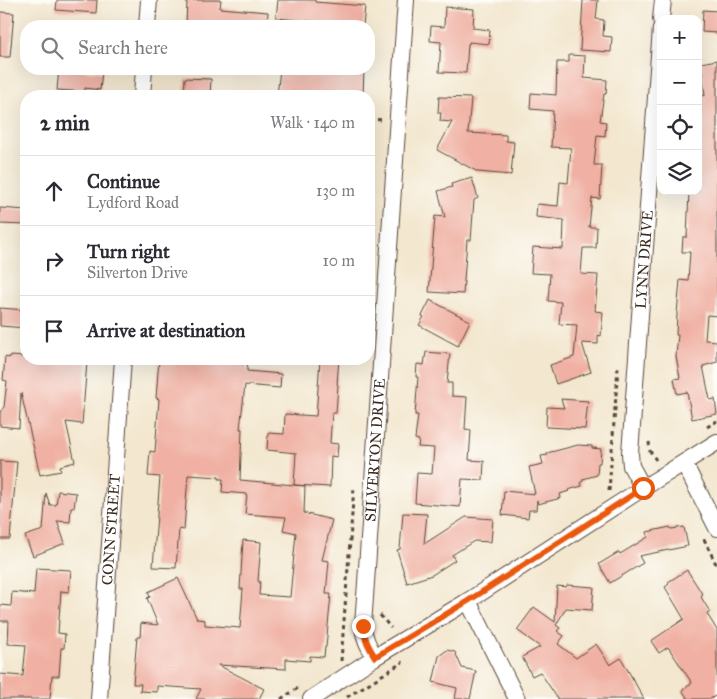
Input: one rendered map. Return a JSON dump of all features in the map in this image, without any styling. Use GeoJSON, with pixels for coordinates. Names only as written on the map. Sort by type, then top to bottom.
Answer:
{"type":"FeatureCollection","features":[{"type":"Feature","properties":{"kind":"street"},"geometry":{"type":"LineString","coordinates":[[147,20],[148,0]]}},
{"type":"Feature","properties":{"kind":"street","name":"SILVERTON DRIVE"},"geometry":{"type":"LineString","coordinates":[[375,657],[367,644],[363,626],[406,0]]}},
{"type":"Feature","properties":{"kind":"street"},"geometry":{"type":"LineString","coordinates":[[661,15],[663,0]]}},
{"type":"Feature","properties":{"kind":"street","name":"LYNN DRIVE"},"geometry":{"type":"LineString","coordinates":[[643,488],[631,466],[630,453],[659,60]]}},
{"type":"Feature","properties":{"kind":"street"},"geometry":{"type":"LineString","coordinates":[[142,90],[144,75]]}},
{"type":"Feature","properties":{"kind":"street","name":"CONN STREET"},"geometry":{"type":"LineString","coordinates":[[99,699],[123,365]]}},
{"type":"Feature","properties":{"kind":"street"},"geometry":{"type":"LineString","coordinates":[[311,699],[717,442]]}},
{"type":"Feature","properties":{"kind":"street"},"geometry":{"type":"LineString","coordinates":[[684,463],[717,528]]}},
{"type":"Feature","properties":{"kind":"street"},"geometry":{"type":"LineString","coordinates":[[468,601],[517,699]]}},
{"type":"Feature","properties":{"kind":"path"},"geometry":{"type":"LineString","coordinates":[[341,661],[354,485]]}},
{"type":"Feature","properties":{"kind":"path"},"geometry":{"type":"LineString","coordinates":[[344,699],[408,658]]}},
{"type":"Feature","properties":{"kind":"building"},"geometry":{"type":"Polygon","coordinates":[[[57,0],[97,0],[96,13],[56,10],[57,0]]]}},
{"type":"Feature","properties":{"kind":"building"},"geometry":{"type":"Polygon","coordinates":[[[187,0],[221,0],[220,8],[268,12],[267,20],[186,20],[187,0]]]}},
{"type":"Feature","properties":{"kind":"building"},"geometry":{"type":"Polygon","coordinates":[[[278,0],[315,0],[315,2],[365,6],[364,20],[297,20],[276,18],[278,0]]]}},
{"type":"Feature","properties":{"kind":"building"},"geometry":{"type":"Polygon","coordinates":[[[583,0],[598,0],[596,19],[604,20],[603,36],[612,37],[611,52],[580,50],[583,0]]]}},
{"type":"Feature","properties":{"kind":"building"},"geometry":{"type":"Polygon","coordinates":[[[445,7],[474,9],[473,28],[490,30],[489,44],[469,42],[466,73],[439,72],[441,42],[430,41],[431,26],[444,27],[445,7]]]}},
{"type":"Feature","properties":{"kind":"building"},"geometry":{"type":"Polygon","coordinates":[[[703,10],[717,11],[717,33],[702,32],[703,10]]]}},
{"type":"Feature","properties":{"kind":"building"},"geometry":{"type":"Polygon","coordinates":[[[0,12],[14,13],[10,57],[0,57],[0,12]]]}},
{"type":"Feature","properties":{"kind":"building"},"geometry":{"type":"Polygon","coordinates":[[[569,55],[585,56],[584,78],[607,80],[600,121],[606,122],[605,136],[597,135],[594,165],[602,165],[600,199],[592,198],[589,227],[597,227],[596,248],[583,248],[581,274],[598,275],[595,311],[603,312],[601,336],[598,335],[598,344],[582,343],[591,372],[556,384],[550,365],[574,357],[577,325],[559,324],[561,302],[548,301],[550,274],[531,273],[533,247],[563,249],[564,220],[536,217],[537,204],[558,206],[560,182],[568,183],[571,148],[551,147],[553,111],[530,109],[531,93],[556,95],[557,62],[569,62],[569,55]]]}},
{"type":"Feature","properties":{"kind":"building"},"geometry":{"type":"Polygon","coordinates":[[[717,60],[717,316],[707,315],[705,340],[717,341],[717,362],[703,366],[710,400],[715,399],[717,414],[692,419],[687,392],[677,394],[674,379],[680,378],[676,356],[678,335],[676,335],[680,280],[688,281],[690,252],[682,252],[683,237],[687,237],[689,195],[702,195],[702,96],[705,96],[702,63],[717,60]]]}},
{"type":"Feature","properties":{"kind":"building"},"geometry":{"type":"Polygon","coordinates":[[[58,75],[102,75],[100,90],[85,88],[85,90],[57,90],[58,75]]]}},
{"type":"Feature","properties":{"kind":"building"},"geometry":{"type":"Polygon","coordinates":[[[279,75],[364,75],[363,90],[278,90],[279,75]]]}},
{"type":"Feature","properties":{"kind":"building"},"geometry":{"type":"Polygon","coordinates":[[[185,78],[211,79],[210,90],[184,90],[185,78]]]}},
{"type":"Feature","properties":{"kind":"building"},"geometry":{"type":"Polygon","coordinates":[[[439,97],[471,98],[468,133],[506,135],[506,141],[514,142],[511,175],[478,172],[437,150],[452,122],[440,121],[441,113],[438,113],[439,97]]]}},
{"type":"Feature","properties":{"kind":"building"},"geometry":{"type":"Polygon","coordinates":[[[472,178],[478,198],[474,200],[471,240],[467,240],[463,294],[429,292],[435,216],[445,217],[438,191],[452,187],[451,184],[472,178]]]}},
{"type":"Feature","properties":{"kind":"building"},"geometry":{"type":"Polygon","coordinates":[[[0,208],[20,210],[20,225],[0,224],[0,208]]]}},
{"type":"Feature","properties":{"kind":"building"},"geometry":{"type":"Polygon","coordinates":[[[430,300],[470,321],[458,346],[419,325],[430,300]]]}},
{"type":"Feature","properties":{"kind":"building"},"geometry":{"type":"Polygon","coordinates":[[[0,308],[20,310],[20,328],[0,326],[0,308]]]}},
{"type":"Feature","properties":{"kind":"building"},"geometry":{"type":"Polygon","coordinates":[[[426,352],[450,354],[447,383],[452,383],[452,396],[467,397],[465,429],[471,430],[469,460],[484,461],[483,480],[462,479],[460,507],[415,503],[417,473],[432,474],[434,448],[418,447],[419,440],[415,439],[418,415],[415,415],[418,377],[416,377],[417,364],[424,365],[426,352]]]}},
{"type":"Feature","properties":{"kind":"building"},"geometry":{"type":"Polygon","coordinates":[[[10,356],[20,357],[20,365],[87,365],[82,424],[66,422],[75,462],[60,466],[61,471],[40,475],[21,393],[19,428],[0,426],[0,412],[4,407],[7,381],[3,380],[5,357],[9,358],[10,356]]]}},
{"type":"Feature","properties":{"kind":"building"},"geometry":{"type":"Polygon","coordinates":[[[159,365],[248,365],[247,371],[281,374],[280,388],[245,385],[240,429],[242,429],[240,480],[305,486],[304,513],[332,520],[322,560],[329,561],[326,594],[331,594],[324,657],[310,656],[310,661],[286,659],[286,669],[218,665],[264,689],[259,699],[196,699],[201,689],[157,686],[157,692],[140,691],[141,684],[133,684],[137,637],[140,637],[141,623],[158,625],[147,598],[150,597],[148,592],[178,578],[197,619],[205,620],[205,625],[240,628],[243,589],[240,589],[243,540],[261,542],[258,581],[260,582],[259,595],[290,597],[296,533],[283,530],[286,517],[245,514],[247,494],[222,492],[223,479],[219,479],[219,477],[188,475],[184,530],[179,529],[176,568],[153,567],[160,477],[148,476],[150,451],[155,452],[159,399],[156,398],[159,365]]]}},
{"type":"Feature","properties":{"kind":"building"},"geometry":{"type":"Polygon","coordinates":[[[320,365],[339,365],[336,413],[332,413],[330,443],[338,444],[337,457],[331,456],[330,487],[294,485],[296,453],[267,450],[268,433],[284,434],[285,414],[316,416],[320,365]]]}},
{"type":"Feature","properties":{"kind":"building"},"geometry":{"type":"Polygon","coordinates":[[[561,399],[588,401],[585,429],[546,427],[547,407],[564,408],[561,399]]]}},
{"type":"Feature","properties":{"kind":"building"},"geometry":{"type":"Polygon","coordinates":[[[578,445],[601,449],[597,475],[583,479],[581,482],[582,486],[560,494],[561,498],[538,504],[537,500],[536,510],[529,510],[528,518],[502,515],[504,491],[535,494],[529,467],[543,464],[541,456],[548,455],[547,453],[578,445]]]}},
{"type":"Feature","properties":{"kind":"building"},"geometry":{"type":"Polygon","coordinates":[[[0,461],[17,462],[10,539],[0,539],[0,461]]]}},
{"type":"Feature","properties":{"kind":"building"},"geometry":{"type":"Polygon","coordinates":[[[58,491],[76,493],[74,508],[71,507],[70,522],[57,521],[65,543],[33,556],[25,536],[43,530],[46,493],[50,505],[56,505],[58,491]]]}},
{"type":"Feature","properties":{"kind":"building"},"geometry":{"type":"Polygon","coordinates":[[[403,513],[427,514],[424,544],[466,517],[493,519],[491,542],[474,541],[452,555],[455,560],[432,575],[407,583],[397,550],[400,549],[403,513]]]}},
{"type":"Feature","properties":{"kind":"building"},"geometry":{"type":"Polygon","coordinates":[[[670,527],[671,529],[684,527],[688,546],[639,556],[643,563],[610,583],[599,564],[648,537],[647,532],[670,527]]]}},
{"type":"Feature","properties":{"kind":"building"},"geometry":{"type":"Polygon","coordinates":[[[36,568],[71,570],[69,592],[61,591],[58,633],[65,634],[64,648],[61,648],[59,676],[52,676],[50,699],[0,699],[0,674],[23,676],[26,645],[8,644],[9,621],[0,621],[0,605],[11,606],[12,592],[34,594],[36,568]]]}},
{"type":"Feature","properties":{"kind":"building"},"geometry":{"type":"Polygon","coordinates":[[[687,570],[703,595],[701,597],[710,612],[707,614],[717,630],[717,695],[710,699],[688,699],[682,690],[692,683],[668,647],[659,653],[651,641],[684,619],[665,587],[669,584],[668,582],[687,570]]]}},
{"type":"Feature","properties":{"kind":"building"},"geometry":{"type":"Polygon","coordinates":[[[567,585],[594,587],[592,610],[566,608],[556,625],[560,628],[557,631],[564,636],[558,644],[576,658],[596,644],[610,665],[621,658],[644,699],[558,699],[540,672],[532,676],[522,657],[540,647],[517,630],[534,607],[555,622],[557,586],[566,587],[567,585]]]}},
{"type":"Feature","properties":{"kind":"building"},"geometry":{"type":"Polygon","coordinates":[[[447,650],[455,652],[462,668],[476,671],[470,699],[455,699],[457,688],[433,682],[439,656],[447,650]]]}},
{"type":"Feature","properties":{"kind":"route"},"geometry":{"type":"LineString","coordinates":[[363,626],[367,644],[375,657],[468,601],[643,488]]}}]}
